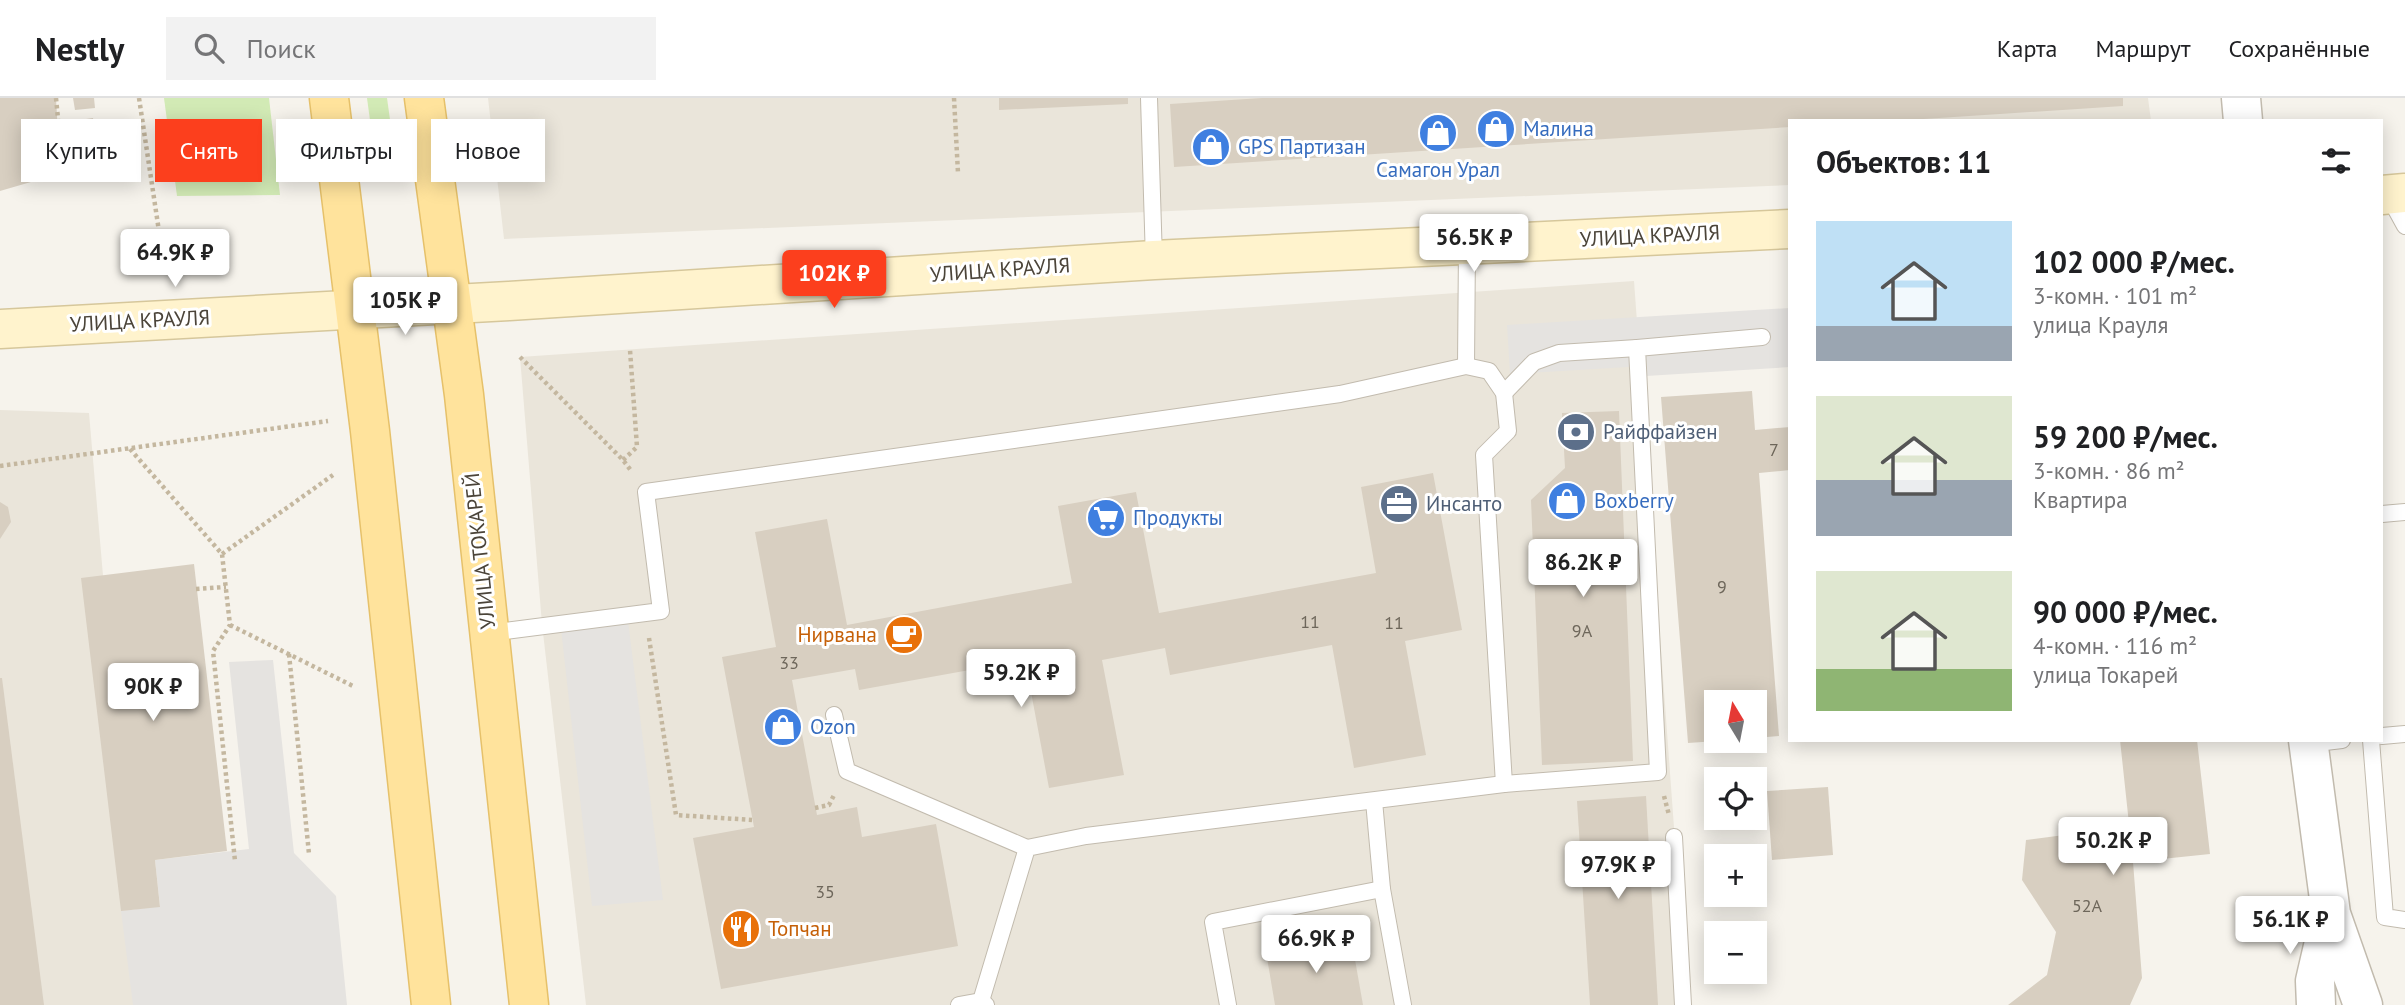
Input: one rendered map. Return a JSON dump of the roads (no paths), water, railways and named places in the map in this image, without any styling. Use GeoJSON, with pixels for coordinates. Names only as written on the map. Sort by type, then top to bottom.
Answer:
{"type":"FeatureCollection","features":[{"type":"Feature","properties":{"kind":"main road"},"geometry":{"type":"LineString","coordinates":[[329,98],[390,604],[431,1005]]}},
{"type":"Feature","properties":{"kind":"main road","name":"УЛИЦА ТОКАРЕЙ"},"geometry":{"type":"LineString","coordinates":[[424,98],[452,304],[529,1005]]}},
{"type":"Feature","properties":{"kind":"main road","name":"УЛИЦА КРАУЛЯ"},"geometry":{"type":"LineString","coordinates":[[0,328],[354,310],[1154,260],[1788,229]]}},
{"type":"Feature","properties":{"kind":"street"},"geometry":{"type":"LineString","coordinates":[[2241,98],[2243,119]]}},
{"type":"Feature","properties":{"kind":"street"},"geometry":{"type":"LineString","coordinates":[[2316,1005],[2315,981],[2330,914],[2320,742]]}},
{"type":"Feature","properties":{"kind":"street"},"geometry":{"type":"LineString","coordinates":[[2330,914],[2362,1005]]}},
{"type":"Feature","properties":{"kind":"lane"},"geometry":{"type":"LineString","coordinates":[[1149,98],[1154,260]]}},
{"type":"Feature","properties":{"kind":"lane"},"geometry":{"type":"LineString","coordinates":[[1466,366],[1467,245]]}},
{"type":"Feature","properties":{"kind":"lane"},"geometry":{"type":"LineString","coordinates":[[1504,393],[1534,362],[1559,353],[1762,337]]}},
{"type":"Feature","properties":{"kind":"lane"},"geometry":{"type":"LineString","coordinates":[[834,715],[847,771],[1027,848],[1086,836],[1504,784],[1658,772],[1637,348]]}},
{"type":"Feature","properties":{"kind":"lane"},"geometry":{"type":"LineString","coordinates":[[489,633],[661,611],[646,492],[1339,394],[1466,366],[1489,371],[1504,393],[1507,430],[1484,456],[1504,784]]}},
{"type":"Feature","properties":{"kind":"lane"},"geometry":{"type":"LineString","coordinates":[[2383,514],[2405,512]]}},
{"type":"Feature","properties":{"kind":"lane"},"geometry":{"type":"LineString","coordinates":[[2383,736],[2405,734]]}},
{"type":"Feature","properties":{"kind":"lane"},"geometry":{"type":"LineString","coordinates":[[2371,742],[2385,917],[2405,920]]}},
{"type":"Feature","properties":{"kind":"lane"},"geometry":{"type":"LineString","coordinates":[[1374,801],[1382,889],[1403,1005]]}},
{"type":"Feature","properties":{"kind":"lane"},"geometry":{"type":"LineString","coordinates":[[1674,836],[1683,1005]]}},
{"type":"Feature","properties":{"kind":"lane"},"geometry":{"type":"LineString","coordinates":[[960,1005],[984,1003],[1027,848]]}},
{"type":"Feature","properties":{"kind":"lane"},"geometry":{"type":"LineString","coordinates":[[1228,1005],[1213,922],[1382,889]]}},
{"type":"Feature","properties":{"kind":"place","name":"Малина"},"geometry":{"type":"Point","coordinates":[1496,129]}},
{"type":"Feature","properties":{"kind":"place","name":"Самагон Урал"},"geometry":{"type":"Point","coordinates":[1438,133]}},
{"type":"Feature","properties":{"kind":"place","name":"GPS Партизан"},"geometry":{"type":"Point","coordinates":[1211,147]}},
{"type":"Feature","properties":{"kind":"place","name":"Райффайзен"},"geometry":{"type":"Point","coordinates":[1576,432]}},
{"type":"Feature","properties":{"kind":"place","name":"Boxberry"},"geometry":{"type":"Point","coordinates":[1567,501]}},
{"type":"Feature","properties":{"kind":"place","name":"Инсанто"},"geometry":{"type":"Point","coordinates":[1399,504]}},
{"type":"Feature","properties":{"kind":"place","name":"Продукты"},"geometry":{"type":"Point","coordinates":[1106,518]}},
{"type":"Feature","properties":{"kind":"place","name":"Нирвана"},"geometry":{"type":"Point","coordinates":[904,635]}},
{"type":"Feature","properties":{"kind":"place","name":"Ozon"},"geometry":{"type":"Point","coordinates":[783,727]}},
{"type":"Feature","properties":{"kind":"place","name":"Топчан"},"geometry":{"type":"Point","coordinates":[741,929]}}]}
